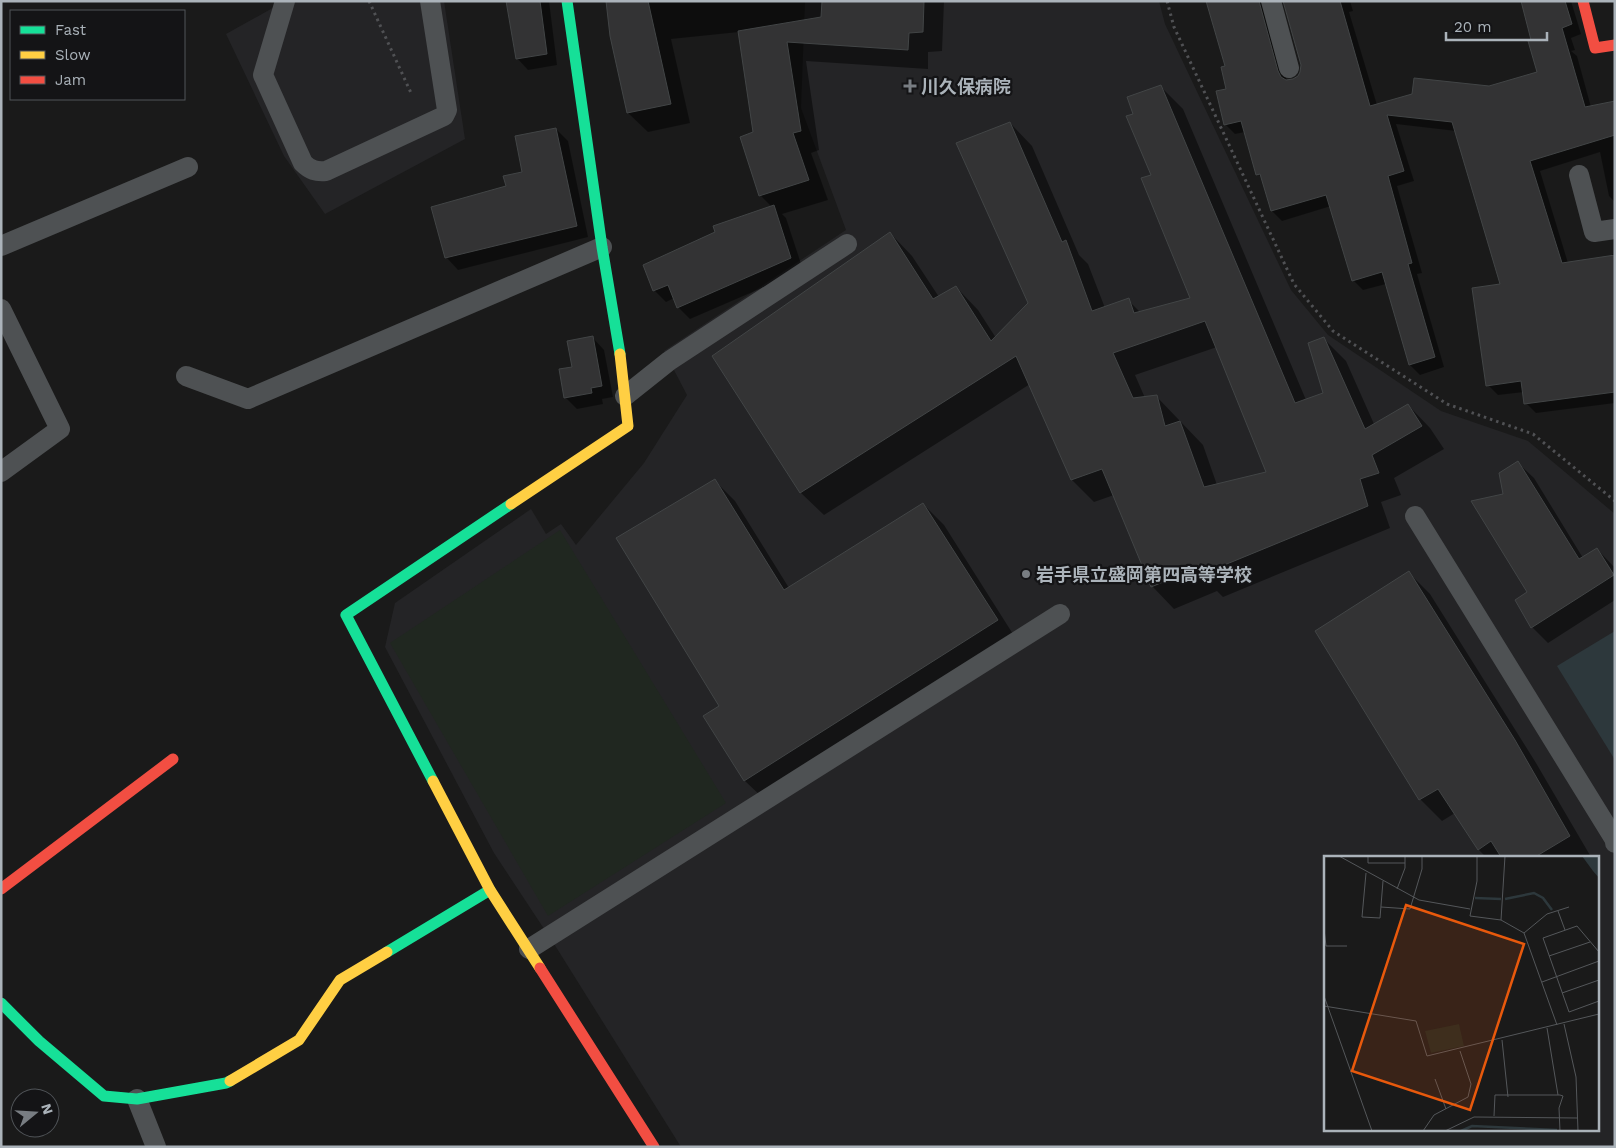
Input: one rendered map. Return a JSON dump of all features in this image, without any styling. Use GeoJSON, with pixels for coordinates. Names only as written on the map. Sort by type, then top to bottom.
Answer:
{"type":"FeatureCollection","features":[{"type":"Feature","properties":{"kind":"street"},"geometry":{"type":"LineString","coordinates":[[567,1],[602,247],[623,370],[628,426],[346,615],[490,890],[654,1147]]}},
{"type":"Feature","properties":{"kind":"street"},"geometry":{"type":"LineString","coordinates":[[1583,1],[1595,48],[1615,45]]}},
{"type":"Feature","properties":{"kind":"street"},"geometry":{"type":"LineString","coordinates":[[1,889],[173,759]]}},
{"type":"Feature","properties":{"kind":"street"},"geometry":{"type":"LineString","coordinates":[[1,1003],[39,1041],[104,1096],[137,1100],[226,1083],[299,1040],[340,980],[490,890]]}},
{"type":"Feature","properties":{"kind":"lane"},"geometry":{"type":"LineString","coordinates":[[285,1],[263,75],[303,163],[309,169],[318,172],[326,171],[444,116],[447,110],[430,1]]}},
{"type":"Feature","properties":{"kind":"lane"},"geometry":{"type":"LineString","coordinates":[[1271,1],[1290,68]]}},
{"type":"Feature","properties":{"kind":"lane"},"geometry":{"type":"LineString","coordinates":[[1,246],[188,167]]}},
{"type":"Feature","properties":{"kind":"lane"},"geometry":{"type":"LineString","coordinates":[[1579,175],[1594,232],[1615,229]]}},
{"type":"Feature","properties":{"kind":"lane"},"geometry":{"type":"LineString","coordinates":[[626,396],[669,361],[847,244]]}},
{"type":"Feature","properties":{"kind":"lane"},"geometry":{"type":"LineString","coordinates":[[186,376],[248,400],[602,247]]}},
{"type":"Feature","properties":{"kind":"lane"},"geometry":{"type":"LineString","coordinates":[[1,309],[60,428],[1,472]]}},
{"type":"Feature","properties":{"kind":"lane"},"geometry":{"type":"LineString","coordinates":[[1416,516],[1615,843]]}},
{"type":"Feature","properties":{"kind":"lane"},"geometry":{"type":"LineString","coordinates":[[528,949],[1060,614]]}},
{"type":"Feature","properties":{"kind":"lane"},"geometry":{"type":"LineString","coordinates":[[137,1100],[156,1147]]}},
{"type":"Feature","properties":{"kind":"path"},"geometry":{"type":"LineString","coordinates":[[369,1],[411,93]]}},
{"type":"Feature","properties":{"kind":"path"},"geometry":{"type":"LineString","coordinates":[[1167,1],[1174,26],[1294,284],[1333,331],[1447,404],[1533,434],[1615,501]]}},
{"type":"Feature","properties":{"kind":"shaded area"},"geometry":{"type":"Polygon","coordinates":[[[276,1],[444,1],[465,139],[325,214],[284,156],[226,34],[278,5],[276,1]]]}},
{"type":"Feature","properties":{"kind":"shaded area","name":"岩手県立盛岡第四高等学校"},"geometry":{"type":"Polygon","coordinates":[[[805,1],[1159,1],[1165,24],[1291,290],[1328,335],[1441,411],[1528,441],[1615,514],[1615,1147],[681,1147],[556,947],[494,853],[385,647],[395,603],[531,509],[546,534],[561,524],[576,545],[644,463],[687,395],[664,351],[846,230],[801,108],[805,1]]]}},
{"type":"Feature","properties":{"kind":"shaded area"},"geometry":{"type":"Polygon","coordinates":[[[560,530],[726,803],[548,916],[390,643],[560,530]]]}},
{"type":"Feature","properties":{"kind":"shaded area"},"geometry":{"type":"Polygon","coordinates":[[[1615,631],[1615,760],[1557,666],[1615,631]]]}},
{"type":"Feature","properties":{"kind":"building"},"geometry":{"type":"Polygon","coordinates":[[[506,1],[540,1],[547,54],[516,59],[506,1]]]}},
{"type":"Feature","properties":{"kind":"building"},"geometry":{"type":"Polygon","coordinates":[[[606,1],[648,1],[671,104],[627,113],[610,36],[606,1]]]}},
{"type":"Feature","properties":{"kind":"building"},"geometry":{"type":"Polygon","coordinates":[[[822,1],[924,1],[923,32],[909,33],[908,50],[787,42],[801,131],[793,133],[809,180],[759,196],[740,137],[753,132],[738,31],[821,17],[822,1]]]}},
{"type":"Feature","properties":{"kind":"building"},"geometry":{"type":"Polygon","coordinates":[[[1206,1],[1259,1],[1278,71],[1281,77],[1286,80],[1298,76],[1301,65],[1283,1],[1340,1],[1370,106],[1412,94],[1414,78],[1489,86],[1537,72],[1528,41],[1531,40],[1521,1],[1565,1],[1572,24],[1562,28],[1585,107],[1615,101],[1615,135],[1530,161],[1562,263],[1615,255],[1615,392],[1524,404],[1521,381],[1486,386],[1472,288],[1500,284],[1452,122],[1387,115],[1404,171],[1388,176],[1412,263],[1408,264],[1435,357],[1409,365],[1382,272],[1352,281],[1326,195],[1271,211],[1260,174],[1256,175],[1241,121],[1224,125],[1216,91],[1226,89],[1221,67],[1225,66],[1206,1]]]}},
{"type":"Feature","properties":{"kind":"building"},"geometry":{"type":"Polygon","coordinates":[[[1161,85],[1295,403],[1323,393],[1308,343],[1324,337],[1365,429],[1408,404],[1422,426],[1372,455],[1379,473],[1360,479],[1368,506],[1200,575],[1197,568],[1151,587],[1102,469],[1071,480],[1016,356],[800,493],[712,356],[890,232],[933,299],[956,286],[991,341],[1028,303],[956,143],[1010,122],[1062,242],[1066,240],[1092,311],[1129,298],[1134,313],[1190,298],[1141,178],[1151,175],[1126,116],[1133,114],[1127,97],[1161,85]],[[1205,321],[1113,353],[1133,398],[1157,395],[1165,426],[1180,421],[1204,487],[1266,472],[1205,321]]]}},
{"type":"Feature","properties":{"kind":"building"},"geometry":{"type":"Polygon","coordinates":[[[556,128],[577,226],[445,258],[431,207],[506,186],[503,176],[522,172],[515,136],[556,128]]]}},
{"type":"Feature","properties":{"kind":"building"},"geometry":{"type":"Polygon","coordinates":[[[774,205],[791,258],[677,308],[668,285],[653,291],[643,265],[715,232],[713,226],[774,205]]]}},
{"type":"Feature","properties":{"kind":"building"},"geometry":{"type":"Polygon","coordinates":[[[593,336],[602,386],[591,388],[592,393],[564,398],[559,369],[572,367],[567,341],[593,336]]]}},
{"type":"Feature","properties":{"kind":"building"},"geometry":{"type":"Polygon","coordinates":[[[1518,461],[1579,559],[1597,548],[1614,575],[1531,628],[1515,600],[1527,592],[1471,501],[1503,494],[1499,473],[1518,461]]]}},
{"type":"Feature","properties":{"kind":"building"},"geometry":{"type":"Polygon","coordinates":[[[715,479],[784,590],[923,503],[998,620],[744,781],[703,716],[719,706],[616,538],[715,479]]]}},
{"type":"Feature","properties":{"kind":"building"},"geometry":{"type":"Polygon","coordinates":[[[1409,571],[1515,740],[1570,836],[1537,856],[1500,856],[1491,841],[1478,850],[1438,789],[1419,800],[1315,631],[1409,571]]]}},
{"type":"Feature","properties":{"kind":"traffic: fast"},"geometry":{"type":"LineString","coordinates":[[567,1],[602,247],[620,354]]}},
{"type":"Feature","properties":{"kind":"traffic: fast"},"geometry":{"type":"LineString","coordinates":[[433,781],[346,615],[511,504]]}},
{"type":"Feature","properties":{"kind":"traffic: fast"},"geometry":{"type":"LineString","coordinates":[[387,952],[490,890]]}},
{"type":"Feature","properties":{"kind":"traffic: fast"},"geometry":{"type":"LineString","coordinates":[[1,1003],[39,1041],[104,1096],[137,1099],[230,1081]]}},
{"type":"Feature","properties":{"kind":"traffic: slow"},"geometry":{"type":"LineString","coordinates":[[511,504],[628,426],[620,354]]}},
{"type":"Feature","properties":{"kind":"traffic: slow"},"geometry":{"type":"LineString","coordinates":[[433,781],[490,890],[540,968]]}},
{"type":"Feature","properties":{"kind":"traffic: slow"},"geometry":{"type":"LineString","coordinates":[[230,1081],[299,1040],[340,980],[387,952]]}},
{"type":"Feature","properties":{"kind":"traffic: jam"},"geometry":{"type":"LineString","coordinates":[[1583,1],[1595,48],[1615,45]]}},
{"type":"Feature","properties":{"kind":"traffic: jam"},"geometry":{"type":"LineString","coordinates":[[1,889],[173,759]]}},
{"type":"Feature","properties":{"kind":"traffic: jam"},"geometry":{"type":"LineString","coordinates":[[540,968],[654,1147]]}},
{"type":"Feature","properties":{"kind":"place","name":"川久保病院"},"geometry":{"type":"Point","coordinates":[910,86]}},
{"type":"Feature","properties":{"kind":"place","name":"岩手県立盛岡第四高等学校"},"geometry":{"type":"Point","coordinates":[1026,574]}}]}
